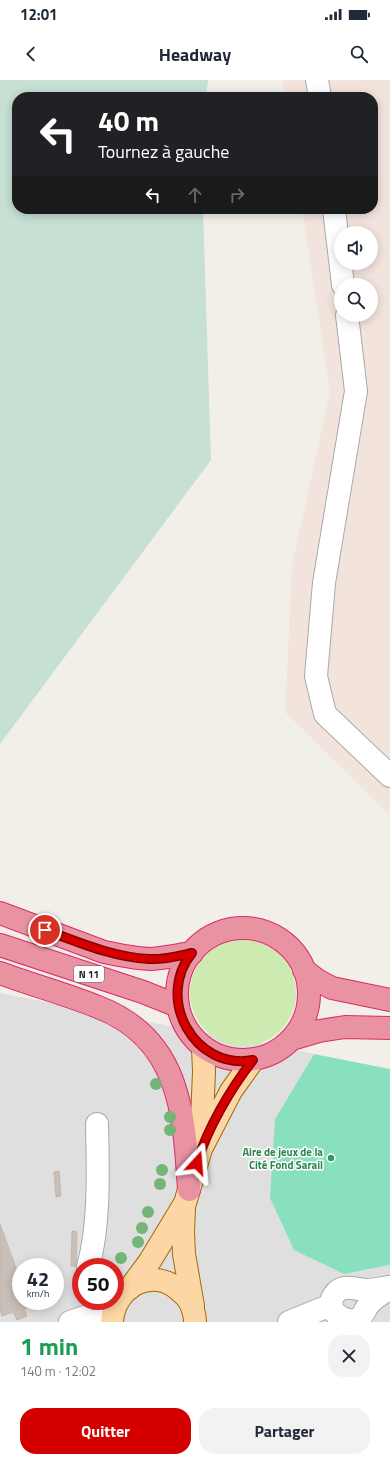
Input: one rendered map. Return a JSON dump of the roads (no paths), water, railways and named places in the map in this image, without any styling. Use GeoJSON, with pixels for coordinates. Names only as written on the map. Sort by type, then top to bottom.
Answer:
{"type":"FeatureCollection","features":[{"type":"Feature","properties":{"kind":"highway","name":"N 11"},"geometry":{"type":"LineString","coordinates":[[0,913],[104,952],[149,959],[166,958],[192,953]]}},
{"type":"Feature","properties":{"kind":"highway"},"geometry":{"type":"LineString","coordinates":[[244,928],[260,930],[276,937],[290,947],[300,960],[304,970],[309,992],[307,1010],[301,1025],[292,1039],[280,1049],[265,1057],[253,1060],[233,1060],[217,1056],[203,1047],[191,1036],[183,1022],[178,1006],[177,990],[180,974],[187,958],[198,946],[212,936],[228,930],[244,928]]}},
{"type":"Feature","properties":{"kind":"highway","name":"N 11"},"geometry":{"type":"LineString","coordinates":[[0,945],[142,992],[178,1006]]}},
{"type":"Feature","properties":{"kind":"highway"},"geometry":{"type":"LineString","coordinates":[[304,970],[317,980],[332,988],[390,1000]]}},
{"type":"Feature","properties":{"kind":"highway"},"geometry":{"type":"LineString","coordinates":[[0,973],[99,1007],[124,1020],[151,1043],[168,1069],[179,1100],[183,1122],[187,1197]]}},
{"type":"Feature","properties":{"kind":"highway"},"geometry":{"type":"LineString","coordinates":[[292,1039],[319,1031],[346,1027],[390,1028]]}},
{"type":"Feature","properties":{"kind":"main road"},"geometry":{"type":"LineString","coordinates":[[201,1149],[204,1072],[203,1047]]}},
{"type":"Feature","properties":{"kind":"main road"},"geometry":{"type":"LineString","coordinates":[[194,1316],[184,1254],[183,1232],[187,1197],[201,1149],[231,1091],[253,1060]]}},
{"type":"Feature","properties":{"kind":"main road"},"geometry":{"type":"LineString","coordinates":[[130,1288],[154,1256],[187,1197]]}},
{"type":"Feature","properties":{"kind":"main road"},"geometry":{"type":"LineString","coordinates":[[113,1314],[116,1302],[125,1291],[136,1284],[150,1280],[164,1281],[176,1287],[187,1297],[194,1316]]}},
{"type":"Feature","properties":{"kind":"street"},"geometry":{"type":"LineString","coordinates":[[317,80],[319,92]]}},
{"type":"Feature","properties":{"kind":"street"},"geometry":{"type":"LineString","coordinates":[[335,214],[342,278]]}},
{"type":"Feature","properties":{"kind":"street"},"geometry":{"type":"LineString","coordinates":[[348,322],[356,390],[324,584],[316,676],[326,714],[390,776]]}},
{"type":"Feature","properties":{"kind":"street"},"geometry":{"type":"LineString","coordinates":[[90,1258],[93,1247],[98,1161],[97,1124]]}},
{"type":"Feature","properties":{"kind":"street"},"geometry":{"type":"LineString","coordinates":[[335,1316],[332,1300],[337,1292],[345,1288],[366,1290],[390,1288]]}},
{"type":"Feature","properties":{"kind":"street"},"geometry":{"type":"LineString","coordinates":[[354,1288],[364,1296],[366,1302],[365,1309]]}},
{"type":"Feature","properties":{"kind":"street"},"geometry":{"type":"LineString","coordinates":[[289,1322],[335,1316],[351,1322],[357,1320],[373,1300],[390,1288]]}},
{"type":"Feature","properties":{"kind":"street"},"geometry":{"type":"LineString","coordinates":[[77,1317],[113,1314]]}},
{"type":"Feature","properties":{"kind":"place","name":"Aire de jeux de la Cité Fond Sarail"},"geometry":{"type":"Point","coordinates":[331,1158]}}]}
